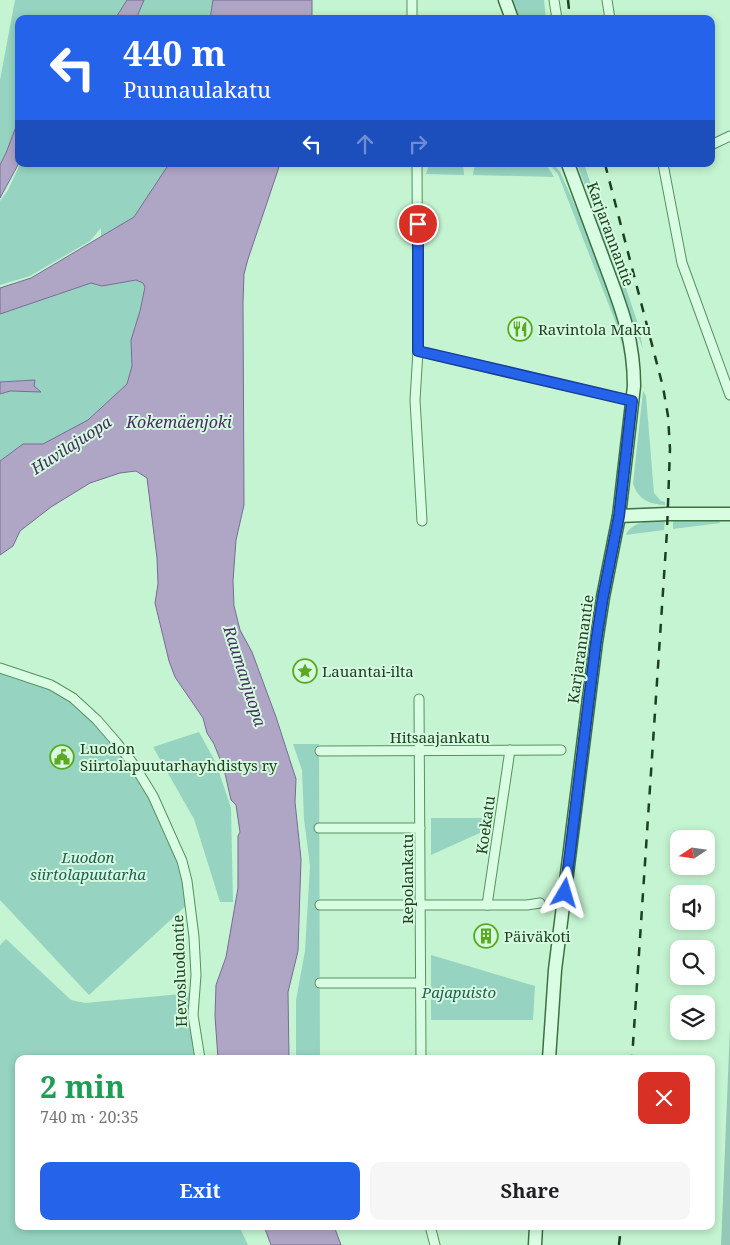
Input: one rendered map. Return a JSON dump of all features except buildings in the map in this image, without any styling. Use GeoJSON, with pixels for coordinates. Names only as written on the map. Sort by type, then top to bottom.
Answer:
{"type":"FeatureCollection","features":[{"type":"Feature","properties":{"kind":"main road"},"geometry":{"type":"LineString","coordinates":[[505,0],[511,15]]}},
{"type":"Feature","properties":{"kind":"main road","name":"Karjarannantie"},"geometry":{"type":"LineString","coordinates":[[549,1055],[555,970],[604,588],[619,516],[634,366],[631,341],[623,313],[569,167]]}},
{"type":"Feature","properties":{"kind":"main road"},"geometry":{"type":"LineString","coordinates":[[619,516],[730,514]]}},
{"type":"Feature","properties":{"kind":"main road"},"geometry":{"type":"LineString","coordinates":[[535,1245],[536,1230]]}},
{"type":"Feature","properties":{"kind":"street"},"geometry":{"type":"LineString","coordinates":[[412,0],[412,15]]}},
{"type":"Feature","properties":{"kind":"street"},"geometry":{"type":"LineString","coordinates":[[554,0],[556,15]]}},
{"type":"Feature","properties":{"kind":"street"},"geometry":{"type":"LineString","coordinates":[[607,0],[609,15]]}},
{"type":"Feature","properties":{"kind":"street"},"geometry":{"type":"LineString","coordinates":[[715,143],[730,136]]}},
{"type":"Feature","properties":{"kind":"street"},"geometry":{"type":"LineString","coordinates":[[417,167],[418,351],[415,400],[422,521]]}},
{"type":"Feature","properties":{"kind":"street"},"geometry":{"type":"LineString","coordinates":[[664,167],[682,263],[730,395]]}},
{"type":"Feature","properties":{"kind":"street"},"geometry":{"type":"LineString","coordinates":[[418,351],[632,401]]}},
{"type":"Feature","properties":{"kind":"street","name":"Hevosluodontie"},"geometry":{"type":"LineString","coordinates":[[0,668],[51,685],[73,698],[97,720],[116,742],[134,765],[153,796],[182,860],[187,881],[194,937],[196,975],[193,1015],[199,1055]]}},
{"type":"Feature","properties":{"kind":"street","name":"Repolankatu"},"geometry":{"type":"LineString","coordinates":[[419,699],[421,1055]]}},
{"type":"Feature","properties":{"kind":"street","name":"Koekatu"},"geometry":{"type":"LineString","coordinates":[[487,905],[510,750]]}},
{"type":"Feature","properties":{"kind":"street","name":"Hitsaajankatu"},"geometry":{"type":"LineString","coordinates":[[320,751],[561,750]]}},
{"type":"Feature","properties":{"kind":"street"},"geometry":{"type":"LineString","coordinates":[[319,828],[420,828]]}},
{"type":"Feature","properties":{"kind":"street"},"geometry":{"type":"LineString","coordinates":[[320,905],[527,905],[540,903]]}},
{"type":"Feature","properties":{"kind":"street"},"geometry":{"type":"LineString","coordinates":[[320,983],[420,983]]}},
{"type":"Feature","properties":{"kind":"street"},"geometry":{"type":"LineString","coordinates":[[431,1230],[435,1245]]}},
{"type":"Feature","properties":{"kind":"green space"},"geometry":{"type":"Polygon","coordinates":[[[15,0],[127,0],[118,15],[15,15],[15,129],[0,165],[0,80],[15,0]]]}},
{"type":"Feature","properties":{"kind":"green space"},"geometry":{"type":"Polygon","coordinates":[[[144,0],[213,0],[211,15],[138,15],[144,0]]]}},
{"type":"Feature","properties":{"kind":"green space"},"geometry":{"type":"Polygon","coordinates":[[[510,0],[544,0],[546,15],[516,15],[510,0]]]}},
{"type":"Feature","properties":{"kind":"green space"},"geometry":{"type":"Polygon","coordinates":[[[19,167],[167,167],[134,217],[101,237],[101,228],[90,241],[30,276],[0,285],[0,201],[8,190],[19,167]]]}},
{"type":"Feature","properties":{"kind":"green space"},"geometry":{"type":"Polygon","coordinates":[[[428,167],[463,167],[464,175],[426,174],[428,167]]]}},
{"type":"Feature","properties":{"kind":"green space"},"geometry":{"type":"Polygon","coordinates":[[[548,167],[554,177],[473,175],[474,168],[548,167]]]}},
{"type":"Feature","properties":{"kind":"green space"},"geometry":{"type":"Polygon","coordinates":[[[552,167],[556,167],[560,172],[598,259],[613,304],[623,349],[615,321],[558,174],[552,167]]]}},
{"type":"Feature","properties":{"kind":"green space"},"geometry":{"type":"Polygon","coordinates":[[[578,167],[585,167],[638,324],[643,349],[608,257],[596,216],[578,167]]]}},
{"type":"Feature","properties":{"kind":"green space"},"geometry":{"type":"Polygon","coordinates":[[[137,280],[143,283],[145,287],[131,340],[132,366],[127,384],[88,420],[43,444],[23,444],[0,461],[0,394],[10,391],[40,392],[34,386],[35,380],[0,382],[0,314],[91,283],[102,286],[137,280]]]}},
{"type":"Feature","properties":{"kind":"green space"},"geometry":{"type":"Polygon","coordinates":[[[643,391],[646,396],[654,493],[661,501],[665,502],[665,505],[654,504],[645,500],[638,494],[633,484],[643,391]]]}},
{"type":"Feature","properties":{"kind":"green space"},"geometry":{"type":"Polygon","coordinates":[[[673,519],[719,520],[720,523],[673,529],[673,519]]]}},
{"type":"Feature","properties":{"kind":"green space"},"geometry":{"type":"Polygon","coordinates":[[[665,520],[664,530],[626,535],[637,524],[665,520]]]}},
{"type":"Feature","properties":{"kind":"green space","name":"Luodon siirtolapuutarha"},"geometry":{"type":"Polygon","coordinates":[[[0,668],[73,698],[116,742],[168,828],[190,902],[89,995],[0,900],[0,668]]]}},
{"type":"Feature","properties":{"kind":"green space"},"geometry":{"type":"Polygon","coordinates":[[[199,732],[216,763],[231,808],[233,902],[220,902],[194,819],[153,747],[199,732]]]}},
{"type":"Feature","properties":{"kind":"green space"},"geometry":{"type":"Polygon","coordinates":[[[293,744],[319,744],[320,1055],[296,1055],[296,1000],[305,951],[310,866],[304,819],[302,770],[293,744]]]}},
{"type":"Feature","properties":{"kind":"green space"},"geometry":{"type":"Polygon","coordinates":[[[431,818],[494,818],[493,827],[431,855],[431,818]]]}},
{"type":"Feature","properties":{"kind":"green space"},"geometry":{"type":"Polygon","coordinates":[[[6,939],[71,1000],[85,1003],[191,993],[191,1026],[196,1055],[15,1055],[15,1230],[241,1230],[248,1245],[0,1245],[0,945],[6,939]]]}},
{"type":"Feature","properties":{"kind":"green space","name":"Pajapuisto"},"geometry":{"type":"Polygon","coordinates":[[[431,955],[535,986],[533,1020],[431,1020],[431,955]]]}},
{"type":"Feature","properties":{"kind":"shaded area"},"geometry":{"type":"Polygon","coordinates":[[[730,1028],[730,1245],[721,1245],[730,1028]]]}},
{"type":"Feature","properties":{"kind":"water"},"geometry":{"type":"Polygon","coordinates":[[[127,0],[144,0],[138,15],[118,15],[127,0]]]}},
{"type":"Feature","properties":{"kind":"water"},"geometry":{"type":"Polygon","coordinates":[[[213,0],[312,0],[312,15],[211,15],[213,0]]]}},
{"type":"Feature","properties":{"kind":"water"},"geometry":{"type":"Polygon","coordinates":[[[15,129],[15,167],[17,167],[0,198],[0,165],[15,129]]]}},
{"type":"Feature","properties":{"kind":"water","name":"Kokemäenjoki"},"geometry":{"type":"Polygon","coordinates":[[[167,167],[279,167],[244,274],[244,505],[236,540],[233,581],[234,606],[240,630],[252,652],[296,779],[295,802],[301,859],[298,951],[288,992],[289,1055],[218,1055],[215,1016],[216,985],[226,957],[238,888],[238,836],[240,832],[236,805],[231,800],[224,769],[214,744],[207,733],[203,718],[175,677],[169,661],[155,603],[158,584],[157,558],[147,478],[136,471],[120,473],[90,483],[51,507],[20,531],[13,546],[0,555],[0,461],[23,444],[43,444],[88,420],[127,384],[132,366],[131,340],[145,287],[143,283],[136,280],[102,286],[91,283],[0,314],[0,288],[31,278],[134,217],[167,167]]]}},
{"type":"Feature","properties":{"kind":"water"},"geometry":{"type":"Polygon","coordinates":[[[35,380],[34,386],[41,392],[10,391],[0,394],[0,382],[35,380]]]}},
{"type":"Feature","properties":{"kind":"water"},"geometry":{"type":"Polygon","coordinates":[[[265,1230],[335,1230],[341,1245],[271,1245],[265,1230]]]}},
{"type":"Feature","properties":{"kind":"railway"},"geometry":{"type":"LineString","coordinates":[[568,0],[570,15]]}},
{"type":"Feature","properties":{"kind":"railway"},"geometry":{"type":"LineString","coordinates":[[606,167],[663,387],[668,416],[670,449],[667,531],[632,1055]]}},
{"type":"Feature","properties":{"kind":"railway"},"geometry":{"type":"LineString","coordinates":[[619,1245],[621,1230]]}},
{"type":"Feature","properties":{"kind":"place","name":"Ravintola Maku"},"geometry":{"type":"Point","coordinates":[520,329]}},
{"type":"Feature","properties":{"kind":"place","name":"Lauantai-ilta"},"geometry":{"type":"Point","coordinates":[305,671]}},
{"type":"Feature","properties":{"kind":"place","name":"Luodon Siirtolapuutarhayhdistys ry"},"geometry":{"type":"Point","coordinates":[62,757]}},
{"type":"Feature","properties":{"kind":"place","name":"Päiväkoti"},"geometry":{"type":"Point","coordinates":[486,936]}},
{"type":"Feature","properties":{"kind":"route"},"geometry":{"type":"LineString","coordinates":[[418,224],[418,351],[632,401],[619,516],[614,535],[596,642],[565,893]]}},
{"type":"Feature","properties":{"kind":"water label","name":"Huvilajuopa"},"geometry":{"type":"Point","coordinates":[71,445]}},
{"type":"Feature","properties":{"kind":"water label","name":"Raumanjuopa"},"geometry":{"type":"Point","coordinates":[245,676]}}]}
